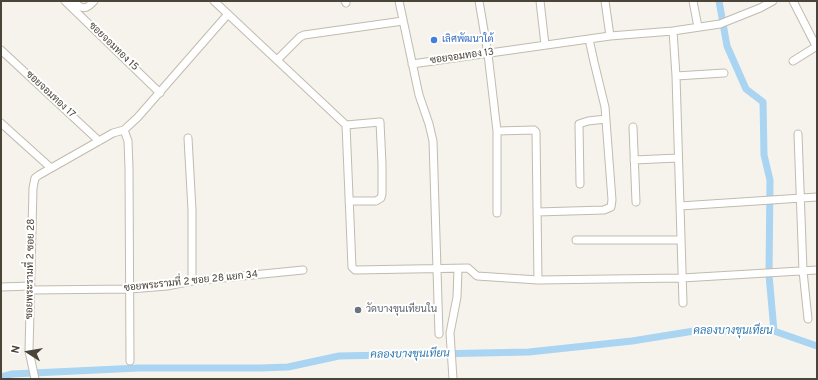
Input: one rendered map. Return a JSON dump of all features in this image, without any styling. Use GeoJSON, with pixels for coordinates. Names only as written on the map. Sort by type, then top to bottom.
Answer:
{"type":"FeatureCollection","features":[{"type":"Feature","properties":{"kind":"street","name":"ซอยจอมทอง 15"},"geometry":{"type":"LineString","coordinates":[[65,1],[160,93]]}},
{"type":"Feature","properties":{"kind":"street"},"geometry":{"type":"LineString","coordinates":[[73,1],[78,6],[86,8],[89,7],[94,1]]}},
{"type":"Feature","properties":{"kind":"street"},"geometry":{"type":"LineString","coordinates":[[214,1],[278,59],[346,125],[353,270],[458,268],[469,269],[477,276],[538,280],[682,278],[817,270]]}},
{"type":"Feature","properties":{"kind":"street"},"geometry":{"type":"LineString","coordinates":[[399,1],[419,95],[433,141],[439,334]]}},
{"type":"Feature","properties":{"kind":"street"},"geometry":{"type":"LineString","coordinates":[[480,1],[497,131],[497,213]]}},
{"type":"Feature","properties":{"kind":"street"},"geometry":{"type":"LineString","coordinates":[[540,1],[545,45]]}},
{"type":"Feature","properties":{"kind":"street"},"geometry":{"type":"LineString","coordinates":[[605,1],[610,36]]}},
{"type":"Feature","properties":{"kind":"street"},"geometry":{"type":"LineString","coordinates":[[693,1],[698,27]]}},
{"type":"Feature","properties":{"kind":"street","name":"ซอยจอมทอง 13"},"geometry":{"type":"LineString","coordinates":[[412,64],[610,36],[673,31],[720,24],[760,8],[773,1]]}},
{"type":"Feature","properties":{"kind":"street"},"geometry":{"type":"LineString","coordinates":[[793,1],[816,46],[793,61]]}},
{"type":"Feature","properties":{"kind":"street","name":"ซอยพระรามที่ 2 ซอย 28"},"geometry":{"type":"LineString","coordinates":[[35,379],[29,351],[35,178],[100,141],[124,130],[160,93],[228,14]]}},
{"type":"Feature","properties":{"kind":"street"},"geometry":{"type":"LineString","coordinates":[[278,59],[300,37],[304,35],[403,21]]}},
{"type":"Feature","properties":{"kind":"street"},"geometry":{"type":"LineString","coordinates":[[673,31],[676,76],[683,303]]}},
{"type":"Feature","properties":{"kind":"street"},"geometry":{"type":"LineString","coordinates":[[537,212],[604,210],[611,207],[612,200],[605,107],[590,39]]}},
{"type":"Feature","properties":{"kind":"street","name":"ซอยจอมทอง 17"},"geometry":{"type":"LineString","coordinates":[[1,50],[100,141]]}},
{"type":"Feature","properties":{"kind":"street"},"geometry":{"type":"LineString","coordinates":[[676,76],[724,73]]}},
{"type":"Feature","properties":{"kind":"street"},"geometry":{"type":"LineString","coordinates":[[580,184],[579,124],[588,121],[606,119]]}},
{"type":"Feature","properties":{"kind":"street"},"geometry":{"type":"LineString","coordinates":[[346,125],[379,122],[381,148],[382,194],[380,198],[376,201],[349,201]]}},
{"type":"Feature","properties":{"kind":"street"},"geometry":{"type":"LineString","coordinates":[[1,123],[51,168]]}},
{"type":"Feature","properties":{"kind":"street"},"geometry":{"type":"LineString","coordinates":[[633,126],[636,202]]}},
{"type":"Feature","properties":{"kind":"street"},"geometry":{"type":"LineString","coordinates":[[124,130],[128,141],[129,168],[130,361]]}},
{"type":"Feature","properties":{"kind":"street"},"geometry":{"type":"LineString","coordinates":[[497,131],[534,130],[536,132],[538,280]]}},
{"type":"Feature","properties":{"kind":"street"},"geometry":{"type":"LineString","coordinates":[[798,134],[803,271],[808,319]]}},
{"type":"Feature","properties":{"kind":"street"},"geometry":{"type":"LineString","coordinates":[[188,138],[192,210],[192,281]]}},
{"type":"Feature","properties":{"kind":"street"},"geometry":{"type":"LineString","coordinates":[[634,160],[678,158]]}},
{"type":"Feature","properties":{"kind":"street"},"geometry":{"type":"LineString","coordinates":[[680,206],[817,197]]}},
{"type":"Feature","properties":{"kind":"street"},"geometry":{"type":"LineString","coordinates":[[576,240],[681,240]]}},
{"type":"Feature","properties":{"kind":"street"},"geometry":{"type":"LineString","coordinates":[[452,376],[450,338],[457,297],[458,268]]}},
{"type":"Feature","properties":{"kind":"street","name":"ซอยพระรามที่ 2 ซอย 28 แยก 34"},"geometry":{"type":"LineString","coordinates":[[1,287],[130,289],[167,286],[192,281],[304,270]]}},
{"type":"Feature","properties":{"kind":"waterway"},"geometry":{"type":"LineString","coordinates":[[719,1],[727,46],[746,89],[763,102],[764,155],[770,180],[769,275],[774,331]]}},
{"type":"Feature","properties":{"kind":"waterway","name":"คลองบางขุนเทียน"},"geometry":{"type":"LineString","coordinates":[[1,377],[12,374],[139,368],[288,367],[339,356],[529,352],[632,341],[694,331],[774,331],[817,346]]}},
{"type":"Feature","properties":{"kind":"place","name":"เลิศพัฒนาใต้"},"geometry":{"type":"Point","coordinates":[434,40]}},
{"type":"Feature","properties":{"kind":"place","name":"วัดบางขุนเทียนใน"},"geometry":{"type":"Point","coordinates":[358,310]}}]}
